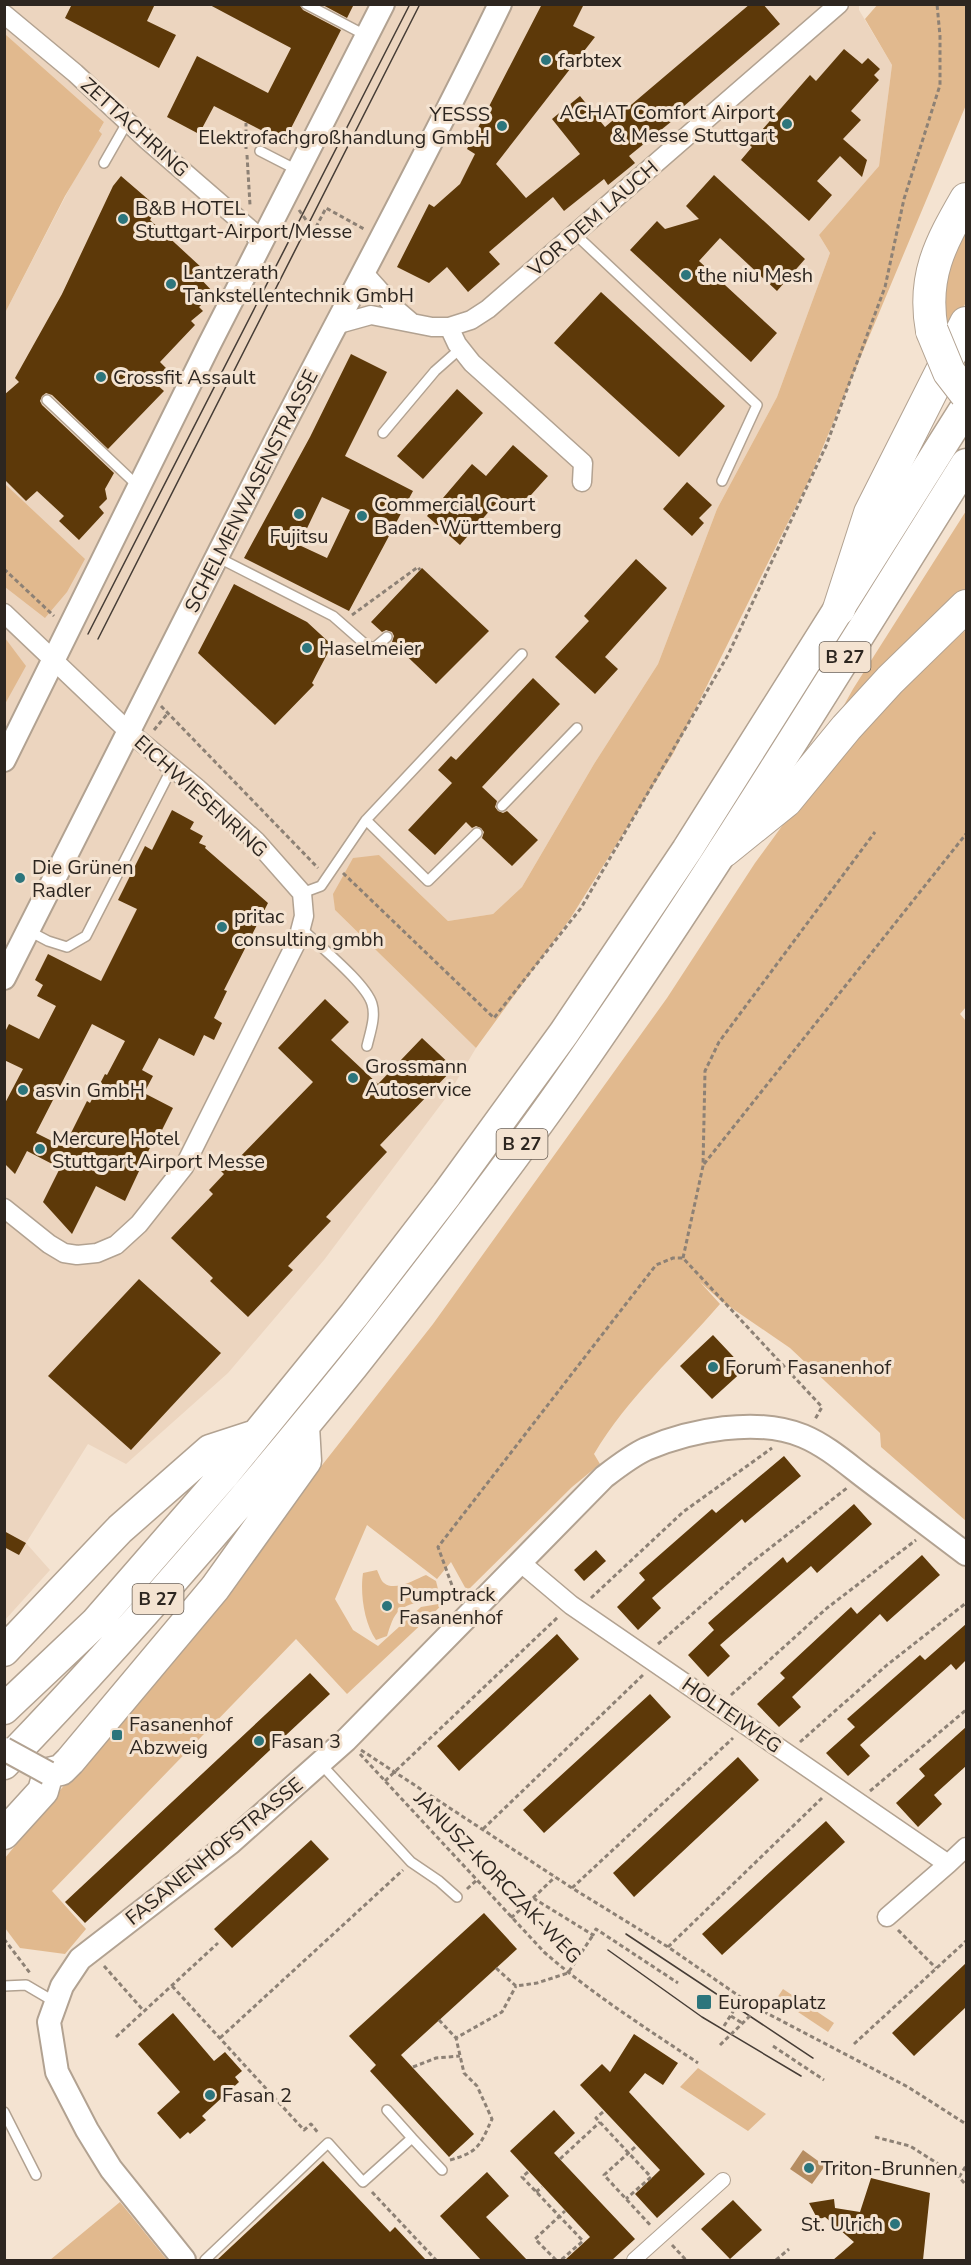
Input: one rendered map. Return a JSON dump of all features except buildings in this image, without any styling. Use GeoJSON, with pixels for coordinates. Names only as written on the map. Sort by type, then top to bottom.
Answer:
{"type":"FeatureCollection","features":[{"type":"Feature","properties":{"kind":"highway"},"geometry":{"type":"LineString","coordinates":[[966,199],[940,246],[932,269],[928,292],[932,331],[949,372],[966,394]]}},
{"type":"Feature","properties":{"kind":"highway"},"geometry":{"type":"LineString","coordinates":[[839,609],[870,513],[966,323]]}},
{"type":"Feature","properties":{"kind":"highway","name":"B 27"},"geometry":{"type":"LineString","coordinates":[[4,1709],[96,1623],[256,1435],[354,1315],[447,1194],[564,1033],[687,850],[966,407]]}},
{"type":"Feature","properties":{"kind":"highway","name":"B 27"},"geometry":{"type":"LineString","coordinates":[[4,1764],[161,1596],[304,1426],[403,1303],[551,1105],[724,851],[966,464]]}},
{"type":"Feature","properties":{"kind":"highway"},"geometry":{"type":"LineString","coordinates":[[724,851],[786,801],[890,680],[966,606]]}},
{"type":"Feature","properties":{"kind":"highway"},"geometry":{"type":"LineString","coordinates":[[4,1834],[43,1791],[48,1773],[61,1770],[70,1761],[215,1588],[306,1461],[304,1426]]}},
{"type":"Feature","properties":{"kind":"highway"},"geometry":{"type":"LineString","coordinates":[[4,1651],[120,1529],[210,1450],[256,1435]]}},
{"type":"Feature","properties":{"kind":"street"},"geometry":{"type":"LineString","coordinates":[[7,748],[139,487],[257,238],[280,210],[383,4]]}},
{"type":"Feature","properties":{"kind":"street","name":"SCHELMENWASENSTRASSE"},"geometry":{"type":"LineString","coordinates":[[4,978],[28,930],[135,737],[148,693],[335,325],[409,188],[500,4]]}},
{"type":"Feature","properties":{"kind":"street","name":"VOR DEM LAUCH"},"geometry":{"type":"LineString","coordinates":[[335,325],[371,315],[432,327],[448,327],[471,320],[488,309],[839,4]]}},
{"type":"Feature","properties":{"kind":"street","name":"ZETTACHRING"},"geometry":{"type":"LineString","coordinates":[[4,14],[128,121],[257,238]]}},
{"type":"Feature","properties":{"kind":"street"},"geometry":{"type":"LineString","coordinates":[[363,272],[411,322]]}},
{"type":"Feature","properties":{"kind":"street"},"geometry":{"type":"LineString","coordinates":[[448,327],[472,363],[583,463],[582,482]]}},
{"type":"Feature","properties":{"kind":"street","name":"EICHWIESENRING"},"geometry":{"type":"LineString","coordinates":[[4,613],[135,737],[256,841],[302,893]]}},
{"type":"Feature","properties":{"kind":"street"},"geometry":{"type":"LineString","coordinates":[[4,1208],[49,1244],[64,1252],[77,1255],[97,1253],[116,1245],[139,1224],[184,1167],[298,939],[304,916],[302,893]]}},
{"type":"Feature","properties":{"kind":"street","name":"FASANENHOFSTRASSE"},"geometry":{"type":"LineString","coordinates":[[184,2260],[111,2169],[87,2130],[57,2072],[49,2022],[62,1986],[80,1959],[221,1850],[346,1740],[604,1477],[625,1461],[645,1450],[674,1438],[707,1430],[766,1428],[799,1435],[825,1448],[966,1554]]}},
{"type":"Feature","properties":{"kind":"street","name":"HOLTEIWEG"},"geometry":{"type":"LineString","coordinates":[[520,1562],[575,1607],[948,1864]]}},
{"type":"Feature","properties":{"kind":"street"},"geometry":{"type":"LineString","coordinates":[[4,1749],[48,1773]]}},
{"type":"Feature","properties":{"kind":"street"},"geometry":{"type":"LineString","coordinates":[[887,1917],[966,1847]]}},
{"type":"Feature","properties":{"kind":"street"},"geometry":{"type":"LineString","coordinates":[[634,2260],[723,2180]]}},
{"type":"Feature","properties":{"kind":"lane"},"geometry":{"type":"LineString","coordinates":[[306,4],[367,36]]}},
{"type":"Feature","properties":{"kind":"lane"},"geometry":{"type":"LineString","coordinates":[[104,163],[128,121]]}},
{"type":"Feature","properties":{"kind":"lane"},"geometry":{"type":"LineString","coordinates":[[260,151],[299,171]]}},
{"type":"Feature","properties":{"kind":"lane"},"geometry":{"type":"LineString","coordinates":[[575,234],[757,405],[722,480]]}},
{"type":"Feature","properties":{"kind":"lane"},"geometry":{"type":"LineString","coordinates":[[383,433],[435,371],[460,348]]}},
{"type":"Feature","properties":{"kind":"lane"},"geometry":{"type":"LineString","coordinates":[[47,400],[139,487]]}},
{"type":"Feature","properties":{"kind":"lane"},"geometry":{"type":"LineString","coordinates":[[217,557],[333,616],[366,645],[374,648],[387,637]]}},
{"type":"Feature","properties":{"kind":"lane"},"geometry":{"type":"LineString","coordinates":[[302,893],[321,886],[366,820],[522,654]]}},
{"type":"Feature","properties":{"kind":"lane"},"geometry":{"type":"LineString","coordinates":[[502,806],[577,728]]}},
{"type":"Feature","properties":{"kind":"lane"},"geometry":{"type":"LineString","coordinates":[[28,930],[48,942],[67,947],[86,936],[172,768]]}},
{"type":"Feature","properties":{"kind":"lane"},"geometry":{"type":"LineString","coordinates":[[366,820],[428,881],[477,833]]}},
{"type":"Feature","properties":{"kind":"lane"},"geometry":{"type":"LineString","coordinates":[[301,928],[366,991],[373,1005],[366,1046]]}},
{"type":"Feature","properties":{"kind":"lane"},"geometry":{"type":"LineString","coordinates":[[320,1763],[411,1862],[440,1881],[457,1897]]}},
{"type":"Feature","properties":{"kind":"lane"},"geometry":{"type":"LineString","coordinates":[[4,1986],[26,1985],[55,2002]]}},
{"type":"Feature","properties":{"kind":"lane"},"geometry":{"type":"LineString","coordinates":[[387,2110],[439,2167]]}},
{"type":"Feature","properties":{"kind":"lane"},"geometry":{"type":"LineString","coordinates":[[4,2112],[36,2175]]}},
{"type":"Feature","properties":{"kind":"lane"},"geometry":{"type":"LineString","coordinates":[[205,2260],[328,2144],[363,2182],[412,2138]]}},
{"type":"Feature","properties":{"kind":"path"},"geometry":{"type":"LineString","coordinates":[[335,866],[494,1018],[581,908],[728,655],[826,446],[885,287],[904,199],[940,85],[940,36],[937,4]]}},
{"type":"Feature","properties":{"kind":"path"},"geometry":{"type":"LineString","coordinates":[[246,123],[246,143],[257,238]]}},
{"type":"Feature","properties":{"kind":"path"},"geometry":{"type":"LineString","coordinates":[[280,210],[291,217],[296,207],[314,231],[326,208],[381,238]]}},
{"type":"Feature","properties":{"kind":"path"},"geometry":{"type":"LineString","coordinates":[[341,624],[418,567],[420,570]]}},
{"type":"Feature","properties":{"kind":"path"},"geometry":{"type":"LineString","coordinates":[[4,569],[69,628]]}},
{"type":"Feature","properties":{"kind":"path"},"geometry":{"type":"LineString","coordinates":[[148,693],[327,878]]}},
{"type":"Feature","properties":{"kind":"path"},"geometry":{"type":"LineString","coordinates":[[135,737],[168,713]]}},
{"type":"Feature","properties":{"kind":"path"},"geometry":{"type":"LineString","coordinates":[[683,1258],[703,1166],[705,1071],[719,1042],[875,832]]}},
{"type":"Feature","properties":{"kind":"path"},"geometry":{"type":"LineString","coordinates":[[703,1166],[966,834]]}},
{"type":"Feature","properties":{"kind":"path"},"geometry":{"type":"LineString","coordinates":[[385,1781],[575,1607],[683,1512],[799,1435],[822,1407],[683,1258],[673,1258],[656,1265],[438,1547],[465,1620]]}},
{"type":"Feature","properties":{"kind":"path"},"geometry":{"type":"LineString","coordinates":[[483,1829],[747,1566],[863,1476]]}},
{"type":"Feature","properties":{"kind":"path"},"geometry":{"type":"LineString","coordinates":[[719,1706],[827,1608],[932,1528]]}},
{"type":"Feature","properties":{"kind":"path"},"geometry":{"type":"LineString","coordinates":[[788,1754],[887,1665],[966,1603]]}},
{"type":"Feature","properties":{"kind":"path"},"geometry":{"type":"LineString","coordinates":[[857,1802],[966,1710]]}},
{"type":"Feature","properties":{"kind":"path"},"geometry":{"type":"LineString","coordinates":[[572,1888],[746,1725]]}},
{"type":"Feature","properties":{"kind":"path"},"geometry":{"type":"LineString","coordinates":[[346,1740],[572,1888],[668,1947],[755,2007],[908,2087],[966,2124]]}},
{"type":"Feature","properties":{"kind":"path","name":"JANUSZ-KORCZAK-WEG"},"geometry":{"type":"LineString","coordinates":[[346,1740],[511,1918],[568,1973],[698,2063]]}},
{"type":"Feature","properties":{"kind":"path"},"geometry":{"type":"LineString","coordinates":[[668,1947],[834,1786]]}},
{"type":"Feature","properties":{"kind":"path"},"geometry":{"type":"LineString","coordinates":[[220,2038],[411,1862]]}},
{"type":"Feature","properties":{"kind":"path"},"geometry":{"type":"LineString","coordinates":[[511,1918],[555,1877]]}},
{"type":"Feature","properties":{"kind":"path"},"geometry":{"type":"LineString","coordinates":[[533,1898],[592,1935]]}},
{"type":"Feature","properties":{"kind":"path"},"geometry":{"type":"LineString","coordinates":[[887,1917],[936,1968]]}},
{"type":"Feature","properties":{"kind":"path"},"geometry":{"type":"LineString","coordinates":[[516,1986],[537,1983],[568,1973],[596,1929],[678,1983]]}},
{"type":"Feature","properties":{"kind":"path"},"geometry":{"type":"LineString","coordinates":[[854,2044],[966,1941]]}},
{"type":"Feature","properties":{"kind":"path"},"geometry":{"type":"LineString","coordinates":[[116,2037],[218,1943]]}},
{"type":"Feature","properties":{"kind":"path"},"geometry":{"type":"LineString","coordinates":[[102,1965],[144,2011]]}},
{"type":"Feature","properties":{"kind":"path"},"geometry":{"type":"LineString","coordinates":[[496,1968],[516,1986]]}},
{"type":"Feature","properties":{"kind":"path"},"geometry":{"type":"LineString","coordinates":[[172,1986],[304,2130],[311,2124],[328,2144]]}},
{"type":"Feature","properties":{"kind":"path"},"geometry":{"type":"LineString","coordinates":[[456,2038],[502,2012],[516,1986]]}},
{"type":"Feature","properties":{"kind":"path"},"geometry":{"type":"LineString","coordinates":[[724,2026],[734,2010]]}},
{"type":"Feature","properties":{"kind":"path"},"geometry":{"type":"LineString","coordinates":[[720,2045],[752,2014]]}},
{"type":"Feature","properties":{"kind":"path"},"geometry":{"type":"LineString","coordinates":[[730,2016],[742,2023]]}},
{"type":"Feature","properties":{"kind":"path"},"geometry":{"type":"LineString","coordinates":[[439,2020],[456,2038],[464,2073],[477,2086],[492,2119],[480,2146],[439,2167]]}},
{"type":"Feature","properties":{"kind":"path"},"geometry":{"type":"LineString","coordinates":[[773,2046],[824,2080]]}},
{"type":"Feature","properties":{"kind":"path"},"geometry":{"type":"LineString","coordinates":[[412,2067],[436,2058],[460,2056]]}},
{"type":"Feature","properties":{"kind":"path"},"geometry":{"type":"LineString","coordinates":[[603,2112],[596,2118],[651,2177],[626,2199]]}},
{"type":"Feature","properties":{"kind":"path"},"geometry":{"type":"LineString","coordinates":[[560,2159],[600,2122]]}},
{"type":"Feature","properties":{"kind":"path"},"geometry":{"type":"LineString","coordinates":[[875,2137],[909,2146],[959,2177],[966,2185]]}},
{"type":"Feature","properties":{"kind":"path"},"geometry":{"type":"LineString","coordinates":[[635,2147],[604,2175],[648,2224],[662,2234],[686,2260]]}},
{"type":"Feature","properties":{"kind":"path"},"geometry":{"type":"LineString","coordinates":[[959,2177],[966,2166]]}},
{"type":"Feature","properties":{"kind":"path"},"geometry":{"type":"LineString","coordinates":[[528,2172],[522,2177],[582,2241],[561,2260]]}},
{"type":"Feature","properties":{"kind":"path"},"geometry":{"type":"LineString","coordinates":[[363,2182],[436,2260]]}},
{"type":"Feature","properties":{"kind":"path"},"geometry":{"type":"LineString","coordinates":[[536,2192],[542,2187]]}},
{"type":"Feature","properties":{"kind":"path"},"geometry":{"type":"LineString","coordinates":[[555,2260],[536,2239],[565,2211]]}},
{"type":"Feature","properties":{"kind":"path"},"geometry":{"type":"LineString","coordinates":[[776,2260],[789,2249]]}},
{"type":"Feature","properties":{"kind":"shaded area"},"geometry":{"type":"Polygon","coordinates":[[[5,4],[859,4],[859,10],[892,65],[879,166],[819,235],[830,253],[777,397],[717,509],[658,664],[594,764],[522,887],[493,914],[448,921],[379,855],[334,894],[335,910],[476,1048],[448,1095],[324,1260],[228,1373],[126,1464],[88,1444],[26,1543],[50,1570],[5,1620],[5,313],[104,122],[5,34],[5,4]]]}},
{"type":"Feature","properties":{"kind":"shaded area"},"geometry":{"type":"Polygon","coordinates":[[[878,4],[966,5],[966,105],[810,478],[673,754],[570,919],[476,1048],[335,910],[333,894],[353,858],[379,855],[448,921],[493,914],[522,887],[594,764],[658,664],[717,509],[777,397],[830,253],[819,235],[879,166],[892,65],[865,19],[878,4]]]}},
{"type":"Feature","properties":{"kind":"shaded area"},"geometry":{"type":"Polygon","coordinates":[[[5,34],[104,122],[99,131],[102,134],[65,196],[5,313],[5,34]]]}},
{"type":"Feature","properties":{"kind":"shaded area"},"geometry":{"type":"Polygon","coordinates":[[[966,215],[966,302],[951,333],[941,327],[936,300],[966,215]]]}},
{"type":"Feature","properties":{"kind":"shaded area"},"geometry":{"type":"Polygon","coordinates":[[[5,484],[85,559],[67,592],[45,618],[5,587],[5,484]]]}},
{"type":"Feature","properties":{"kind":"shaded area"},"geometry":{"type":"Polygon","coordinates":[[[966,511],[966,590],[833,725],[853,689],[966,511]]]}},
{"type":"Feature","properties":{"kind":"shaded area"},"geometry":{"type":"Polygon","coordinates":[[[966,630],[966,1007],[960,1014],[966,1021],[966,1521],[881,1447],[880,1433],[790,1348],[720,1300],[700,1282],[720,1304],[654,1376],[607,1433],[594,1454],[600,1464],[572,1487],[467,1591],[451,1562],[437,1579],[367,1525],[335,1599],[353,1630],[378,1646],[421,1607],[444,1603],[347,1694],[296,1639],[52,1891],[86,1929],[65,1954],[20,1948],[5,1928],[5,1858],[253,1553],[433,1324],[667,998],[755,863],[809,789],[876,710],[966,630]]]}},
{"type":"Feature","properties":{"kind":"shaded area"},"geometry":{"type":"Polygon","coordinates":[[[5,638],[26,666],[5,704],[5,638]]]}},
{"type":"Feature","properties":{"kind":"shaded area","name":"Pumptrack Fasanenhof"},"geometry":{"type":"Polygon","coordinates":[[[377,1570],[383,1582],[389,1585],[405,1584],[426,1575],[436,1581],[438,1589],[428,1598],[400,1610],[387,1636],[376,1640],[368,1625],[362,1590],[363,1573],[377,1570]]]}},
{"type":"Feature","properties":{"kind":"shaded area"},"geometry":{"type":"Polygon","coordinates":[[[783,1989],[834,2023],[828,2032],[777,1998],[783,1989]]]}},
{"type":"Feature","properties":{"kind":"shaded area"},"geometry":{"type":"Polygon","coordinates":[[[698,2068],[766,2114],[748,2131],[680,2087],[698,2068]]]}},
{"type":"Feature","properties":{"kind":"shaded area"},"geometry":{"type":"Polygon","coordinates":[[[803,2150],[825,2166],[812,2184],[790,2169],[803,2150]]]}},
{"type":"Feature","properties":{"kind":"shaded area"},"geometry":{"type":"Polygon","coordinates":[[[120,2202],[167,2260],[50,2260],[120,2202]]]}},
{"type":"Feature","properties":{"kind":"tram line"},"geometry":{"type":"LineString","coordinates":[[88,634],[410,4]]}},
{"type":"Feature","properties":{"kind":"tram line"},"geometry":{"type":"LineString","coordinates":[[98,639],[420,4]]}},
{"type":"Feature","properties":{"kind":"tram line"},"geometry":{"type":"LineString","coordinates":[[626,1934],[813,2058]]}},
{"type":"Feature","properties":{"kind":"tram line"},"geometry":{"type":"LineString","coordinates":[[608,1950],[702,2017],[801,2076]]}},
{"type":"Feature","properties":{"kind":"place","name":"farbtex"},"geometry":{"type":"Point","coordinates":[546,60]}},
{"type":"Feature","properties":{"kind":"place","name":"ACHAT Comfort Airport & Messe Stuttgart"},"geometry":{"type":"Point","coordinates":[787,124]}},
{"type":"Feature","properties":{"kind":"place","name":"YESSS Elektrofachgroßhandlung GmbH"},"geometry":{"type":"Point","coordinates":[502,126]}},
{"type":"Feature","properties":{"kind":"place","name":"B&B HOTEL Stuttgart-Airport/Messe"},"geometry":{"type":"Point","coordinates":[123,219]}},
{"type":"Feature","properties":{"kind":"place","name":"the niu Mesh"},"geometry":{"type":"Point","coordinates":[686,275]}},
{"type":"Feature","properties":{"kind":"place","name":"Lantzerath Tankstellentechnik GmbH"},"geometry":{"type":"Point","coordinates":[171,284]}},
{"type":"Feature","properties":{"kind":"place","name":"Crossfit Assault"},"geometry":{"type":"Point","coordinates":[101,377]}},
{"type":"Feature","properties":{"kind":"place","name":"Fujitsu"},"geometry":{"type":"Point","coordinates":[299,514]}},
{"type":"Feature","properties":{"kind":"place","name":"Commercial Court Baden-Württemberg"},"geometry":{"type":"Point","coordinates":[362,516]}},
{"type":"Feature","properties":{"kind":"place","name":"Haselmeier"},"geometry":{"type":"Point","coordinates":[307,648]}},
{"type":"Feature","properties":{"kind":"place","name":"Die Grünen Radler"},"geometry":{"type":"Point","coordinates":[20,878]}},
{"type":"Feature","properties":{"kind":"place","name":"pritac consulting gmbh"},"geometry":{"type":"Point","coordinates":[222,927]}},
{"type":"Feature","properties":{"kind":"place","name":"Grossmann Autoservice"},"geometry":{"type":"Point","coordinates":[353,1078]}},
{"type":"Feature","properties":{"kind":"place","name":"asvin GmbH"},"geometry":{"type":"Point","coordinates":[23,1090]}},
{"type":"Feature","properties":{"kind":"place","name":"Mercure Hotel Stuttgart Airport Messe"},"geometry":{"type":"Point","coordinates":[40,1149]}},
{"type":"Feature","properties":{"kind":"place","name":"Forum Fasanenhof"},"geometry":{"type":"Point","coordinates":[713,1367]}},
{"type":"Feature","properties":{"kind":"place","name":"Pumptrack Fasanenhof"},"geometry":{"type":"Point","coordinates":[387,1606]}},
{"type":"Feature","properties":{"kind":"place","name":"Fasanenhof Abzweig"},"geometry":{"type":"Point","coordinates":[117,1735]}},
{"type":"Feature","properties":{"kind":"place","name":"Fasan 3"},"geometry":{"type":"Point","coordinates":[259,1741]}},
{"type":"Feature","properties":{"kind":"place","name":"Europaplatz"},"geometry":{"type":"Point","coordinates":[704,2002]}},
{"type":"Feature","properties":{"kind":"place","name":"Fasan 2"},"geometry":{"type":"Point","coordinates":[210,2095]}},
{"type":"Feature","properties":{"kind":"place","name":"Triton-Brunnen"},"geometry":{"type":"Point","coordinates":[809,2168]}},
{"type":"Feature","properties":{"kind":"place","name":"St. Ulrich"},"geometry":{"type":"Point","coordinates":[895,2224]}}]}
